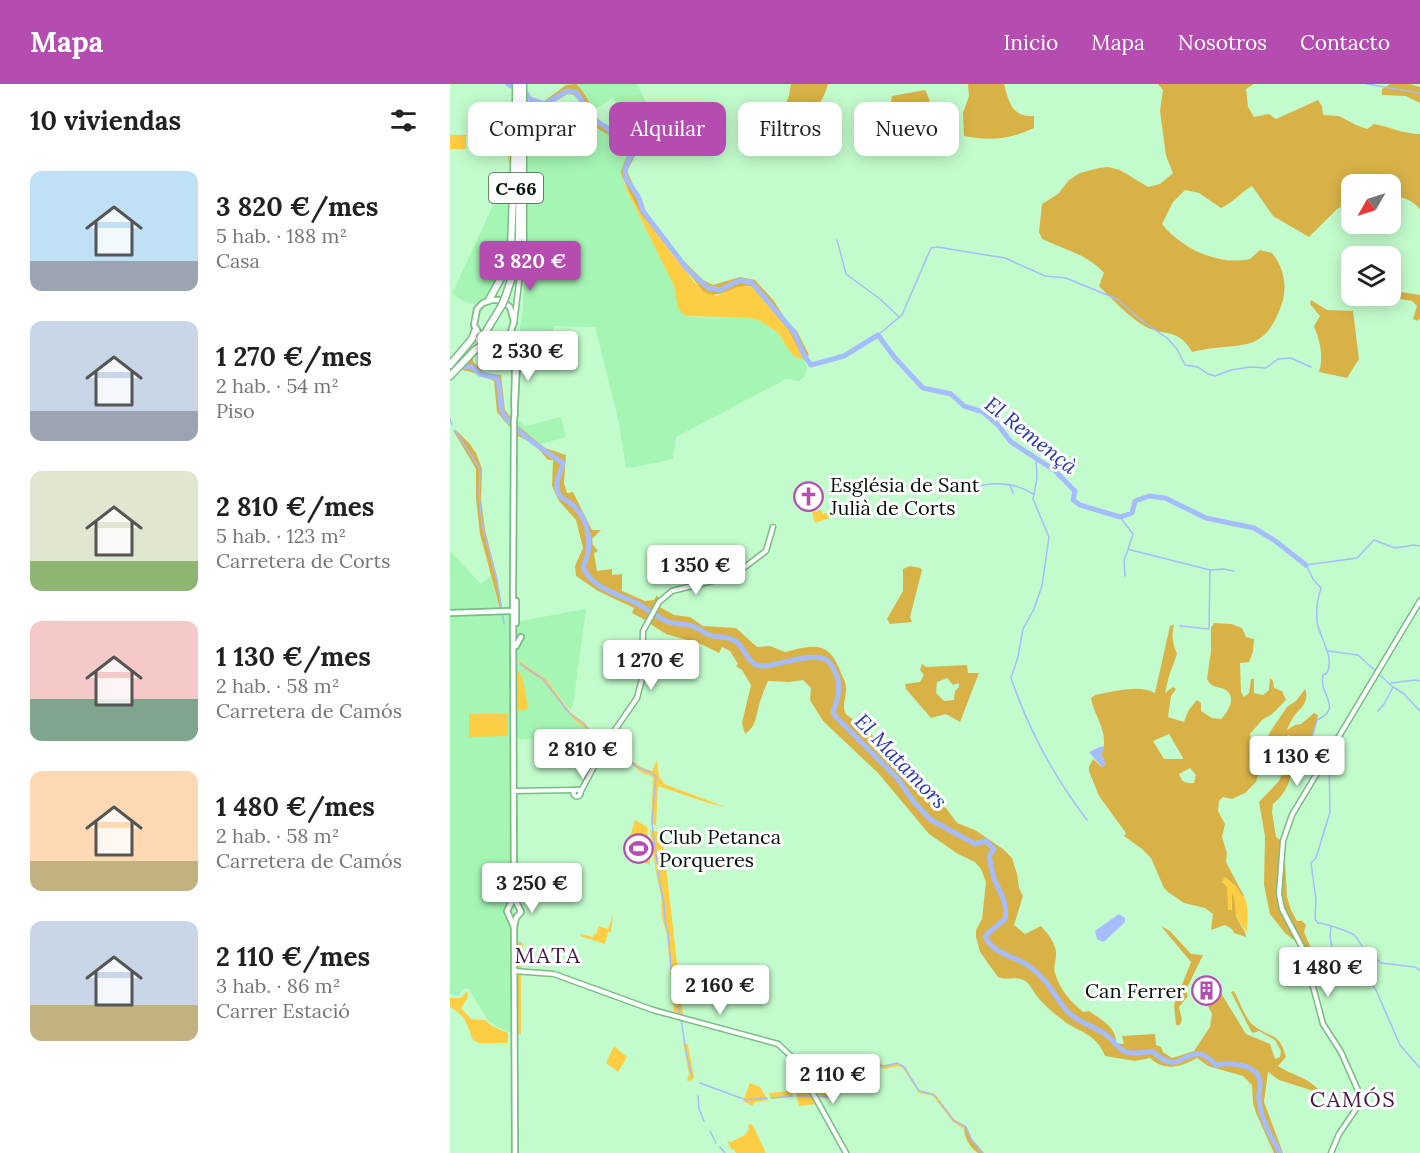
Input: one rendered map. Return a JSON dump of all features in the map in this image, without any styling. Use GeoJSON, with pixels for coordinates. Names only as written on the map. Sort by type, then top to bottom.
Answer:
{"type":"FeatureCollection","features":[{"type":"Feature","properties":{"kind":"highway","name":"C-66"},"geometry":{"type":"LineString","coordinates":[[519,102],[520,84]]}},
{"type":"Feature","properties":{"kind":"highway","name":"C-66"},"geometry":{"type":"LineString","coordinates":[[520,84],[520,102]]}},
{"type":"Feature","properties":{"kind":"highway"},"geometry":{"type":"LineString","coordinates":[[489,300],[510,257],[515,156]]}},
{"type":"Feature","properties":{"kind":"highway","name":"C-66"},"geometry":{"type":"LineString","coordinates":[[504,297],[513,265],[516,238],[516,156]]}},
{"type":"Feature","properties":{"kind":"highway","name":"C-66"},"geometry":{"type":"LineString","coordinates":[[450,370],[479,339],[481,331],[501,305],[513,274],[518,246],[520,156]]}},
{"type":"Feature","properties":{"kind":"highway"},"geometry":{"type":"LineString","coordinates":[[520,156],[521,267]]}},
{"type":"Feature","properties":{"kind":"highway"},"geometry":{"type":"LineString","coordinates":[[450,370],[481,331]]}},
{"type":"Feature","properties":{"kind":"highway"},"geometry":{"type":"LineString","coordinates":[[450,370],[475,350],[493,340]]}},
{"type":"Feature","properties":{"kind":"main road"},"geometry":{"type":"LineString","coordinates":[[513,918],[521,912],[515,905],[514,897],[513,653],[516,587],[514,422],[515,414],[517,364],[510,341],[514,324],[513,313],[507,304],[500,300],[489,300],[477,309],[474,320],[482,336],[506,345],[514,359],[515,414]]}},
{"type":"Feature","properties":{"kind":"main road"},"geometry":{"type":"LineString","coordinates":[[493,340],[504,338],[511,332]]}},
{"type":"Feature","properties":{"kind":"main road"},"geometry":{"type":"LineString","coordinates":[[514,556],[510,611],[517,638],[514,673]]}},
{"type":"Feature","properties":{"kind":"main road"},"geometry":{"type":"LineString","coordinates":[[510,611],[516,587]]}},
{"type":"Feature","properties":{"kind":"main road"},"geometry":{"type":"LineString","coordinates":[[450,613],[510,611]]}},
{"type":"Feature","properties":{"kind":"main road"},"geometry":{"type":"LineString","coordinates":[[513,653],[517,638]]}},
{"type":"Feature","properties":{"kind":"main road"},"geometry":{"type":"LineString","coordinates":[[514,1153],[514,927],[513,918],[507,911],[515,905]]}},
{"type":"Feature","properties":{"kind":"street"},"geometry":{"type":"LineString","coordinates":[[514,324],[524,234],[520,84]]}},
{"type":"Feature","properties":{"kind":"street"},"geometry":{"type":"LineString","coordinates":[[514,790],[577,792],[584,786],[606,744],[632,708],[639,694],[642,679],[642,633],[658,602],[672,591],[724,578],[745,567],[766,551],[773,527]]}},
{"type":"Feature","properties":{"kind":"street"},"geometry":{"type":"LineString","coordinates":[[1331,1153],[1338,1134],[1358,1106],[1360,1092],[1339,1049],[1323,1024],[1303,949],[1282,909],[1279,894],[1283,841],[1292,815],[1420,601]]}},
{"type":"Feature","properties":{"kind":"street"},"geometry":{"type":"LineString","coordinates":[[514,971],[554,974],[653,1010],[773,1041],[782,1046],[794,1059],[846,1153]]}},
{"type":"Feature","properties":{"kind":"shaded area"},"geometry":{"type":"Polygon","coordinates":[[[576,84],[637,84],[646,102],[615,102],[613,98],[597,108],[597,102],[590,102],[576,84]]]}},
{"type":"Feature","properties":{"kind":"shaded area"},"geometry":{"type":"Polygon","coordinates":[[[576,84],[589,102],[580,102],[574,95],[568,94],[554,102],[543,102],[566,85],[576,84]]]}},
{"type":"Feature","properties":{"kind":"shaded area"},"geometry":{"type":"Polygon","coordinates":[[[791,84],[828,84],[820,102],[786,102],[791,84]]]}},
{"type":"Feature","properties":{"kind":"shaded area"},"geometry":{"type":"Polygon","coordinates":[[[968,84],[1004,84],[1013,108],[1021,114],[1034,116],[1034,128],[999,138],[983,139],[964,136],[963,113],[969,96],[968,84]]]}},
{"type":"Feature","properties":{"kind":"shaded area"},"geometry":{"type":"Polygon","coordinates":[[[1158,84],[1254,84],[1246,89],[1248,107],[1254,117],[1269,114],[1276,119],[1318,100],[1322,106],[1323,115],[1339,116],[1367,129],[1374,124],[1420,134],[1420,209],[1407,199],[1401,198],[1401,174],[1341,174],[1341,207],[1309,237],[1273,216],[1252,186],[1221,208],[1199,193],[1185,190],[1173,202],[1162,224],[1170,233],[1190,248],[1214,258],[1238,261],[1250,259],[1260,250],[1272,253],[1279,264],[1285,287],[1276,319],[1268,331],[1258,339],[1248,344],[1192,352],[1187,344],[1175,335],[1156,331],[1135,320],[1099,286],[1104,273],[1098,267],[1083,257],[1042,239],[1039,232],[1042,204],[1058,194],[1069,180],[1080,173],[1108,167],[1120,170],[1148,187],[1160,184],[1173,173],[1166,156],[1160,111],[1163,90],[1158,84]]]}},
{"type":"Feature","properties":{"kind":"shaded area"},"geometry":{"type":"Polygon","coordinates":[[[1390,84],[1410,84],[1420,87],[1420,103],[1406,96],[1382,95],[1382,89],[1390,84]]]}},
{"type":"Feature","properties":{"kind":"shaded area"},"geometry":{"type":"Polygon","coordinates":[[[526,90],[532,98],[543,102],[531,102],[526,90]]]}},
{"type":"Feature","properties":{"kind":"shaded area"},"geometry":{"type":"Polygon","coordinates":[[[925,90],[930,102],[891,102],[892,96],[925,90]]]}},
{"type":"Feature","properties":{"kind":"shaded area"},"geometry":{"type":"Polygon","coordinates":[[[597,117],[609,126],[609,135],[597,128],[597,117]]]}},
{"type":"Feature","properties":{"kind":"shaded area"},"geometry":{"type":"Polygon","coordinates":[[[597,128],[609,135],[609,156],[626,156],[623,165],[624,186],[674,286],[679,309],[689,317],[748,318],[760,321],[778,333],[792,355],[804,360],[807,366],[805,376],[799,381],[786,379],[676,437],[673,459],[626,468],[619,423],[595,327],[553,326],[559,354],[556,362],[524,367],[520,326],[523,310],[525,156],[597,156],[597,128]]]}},
{"type":"Feature","properties":{"kind":"shaded area"},"geometry":{"type":"Polygon","coordinates":[[[450,135],[466,135],[466,149],[450,149],[450,135]]]}},
{"type":"Feature","properties":{"kind":"shaded area"},"geometry":{"type":"Polygon","coordinates":[[[508,156],[511,156],[511,170],[508,156]]]}},
{"type":"Feature","properties":{"kind":"shaded area"},"geometry":{"type":"Polygon","coordinates":[[[627,156],[635,156],[627,171],[636,191],[641,197],[646,212],[684,261],[703,280],[713,285],[740,277],[755,280],[774,301],[788,323],[797,331],[809,355],[804,360],[789,331],[753,287],[740,286],[716,294],[703,291],[641,214],[622,175],[627,156]]]}},
{"type":"Feature","properties":{"kind":"shaded area"},"geometry":{"type":"Polygon","coordinates":[[[511,173],[510,246],[506,266],[488,296],[475,304],[465,302],[452,294],[501,188],[511,173]]]}},
{"type":"Feature","properties":{"kind":"shaded area"},"geometry":{"type":"Polygon","coordinates":[[[511,178],[511,201],[496,201],[511,178]]]}},
{"type":"Feature","properties":{"kind":"shaded area"},"geometry":{"type":"Polygon","coordinates":[[[621,179],[641,214],[696,284],[717,296],[740,285],[753,287],[789,331],[804,360],[793,356],[778,333],[760,321],[748,318],[685,316],[678,308],[674,286],[621,179]]]}},
{"type":"Feature","properties":{"kind":"shaded area"},"geometry":{"type":"Polygon","coordinates":[[[1401,292],[1420,295],[1418,321],[1413,319],[1417,306],[1412,301],[1401,299],[1401,292]]]}},
{"type":"Feature","properties":{"kind":"shaded area"},"geometry":{"type":"Polygon","coordinates":[[[1311,300],[1327,310],[1353,311],[1359,359],[1347,378],[1319,372],[1321,349],[1314,326],[1320,316],[1310,304],[1311,300]]]}},
{"type":"Feature","properties":{"kind":"shaded area"},"geometry":{"type":"Polygon","coordinates":[[[470,358],[473,358],[473,362],[485,373],[501,375],[505,410],[512,419],[512,430],[497,412],[494,381],[481,375],[458,370],[470,358]]]}},
{"type":"Feature","properties":{"kind":"shaded area"},"geometry":{"type":"Polygon","coordinates":[[[561,417],[566,437],[541,444],[516,424],[516,420],[526,426],[561,417]]]}},
{"type":"Feature","properties":{"kind":"shaded area"},"geometry":{"type":"Polygon","coordinates":[[[516,424],[545,448],[566,455],[564,483],[567,493],[573,492],[592,530],[601,530],[592,539],[598,551],[594,553],[597,571],[612,569],[612,575],[622,574],[622,591],[645,601],[654,600],[657,595],[659,599],[645,620],[632,613],[634,608],[598,591],[576,576],[575,566],[583,548],[576,520],[559,501],[552,486],[553,460],[548,460],[534,444],[516,435],[516,424]]]}},
{"type":"Feature","properties":{"kind":"shaded area"},"geometry":{"type":"Polygon","coordinates":[[[453,430],[469,443],[482,469],[481,499],[485,530],[497,577],[502,609],[500,609],[480,534],[476,469],[453,430]]]}},
{"type":"Feature","properties":{"kind":"shaded area"},"geometry":{"type":"Polygon","coordinates":[[[821,510],[823,514],[830,512],[833,517],[815,523],[812,512],[821,510]]]}},
{"type":"Feature","properties":{"kind":"shaded area"},"geometry":{"type":"Polygon","coordinates":[[[450,551],[481,584],[491,575],[500,611],[515,611],[515,622],[586,609],[573,705],[570,710],[546,679],[517,661],[523,668],[542,680],[589,736],[587,738],[514,739],[514,1032],[507,1032],[488,1021],[469,989],[465,988],[458,996],[450,994],[450,551]]]}},
{"type":"Feature","properties":{"kind":"shaded area"},"geometry":{"type":"Polygon","coordinates":[[[910,566],[922,570],[910,617],[912,622],[890,624],[887,619],[903,591],[903,569],[910,566]]]}},
{"type":"Feature","properties":{"kind":"shaded area"},"geometry":{"type":"Polygon","coordinates":[[[658,606],[674,615],[690,617],[703,626],[736,628],[757,647],[770,646],[785,652],[812,647],[826,650],[836,662],[845,683],[844,708],[846,714],[886,746],[893,760],[931,803],[946,808],[957,823],[975,830],[1012,858],[1023,896],[1014,925],[1025,934],[1041,926],[1055,947],[1054,971],[1063,990],[1083,1012],[1089,1011],[1111,1028],[1116,1037],[1116,1043],[1124,1044],[1122,1036],[1155,1034],[1156,1045],[1172,1058],[1194,1051],[1210,1027],[1212,1014],[1208,1006],[1198,1003],[1211,994],[1221,993],[1246,1034],[1270,1044],[1275,1059],[1280,1057],[1281,1051],[1275,1040],[1259,1031],[1253,1033],[1251,1031],[1231,992],[1234,991],[1250,1022],[1277,1039],[1283,1048],[1286,1057],[1278,1066],[1318,1089],[1317,1092],[1279,1080],[1268,1072],[1264,1102],[1283,1153],[1274,1153],[1256,1113],[1252,1085],[1243,1076],[1208,1066],[1197,1058],[1179,1066],[1167,1067],[1150,1058],[1135,1061],[1105,1056],[1091,1037],[1053,1013],[1027,982],[1019,978],[998,977],[980,952],[976,937],[976,930],[982,919],[986,882],[981,869],[975,862],[958,854],[929,834],[878,773],[823,721],[810,700],[811,688],[803,680],[768,681],[754,723],[745,734],[742,723],[751,685],[742,670],[736,666],[738,664],[730,651],[722,647],[719,653],[701,644],[666,634],[647,622],[658,606]]]}},
{"type":"Feature","properties":{"kind":"shaded area"},"geometry":{"type":"Polygon","coordinates":[[[1214,623],[1231,624],[1242,628],[1246,637],[1254,639],[1249,662],[1240,663],[1241,692],[1244,697],[1249,693],[1251,679],[1254,679],[1254,693],[1263,695],[1269,690],[1270,678],[1274,688],[1282,691],[1286,700],[1262,720],[1250,734],[1252,745],[1257,738],[1262,738],[1261,743],[1265,743],[1287,707],[1296,701],[1305,689],[1306,701],[1287,730],[1301,724],[1314,713],[1318,715],[1313,734],[1308,742],[1300,745],[1288,735],[1260,768],[1256,782],[1245,793],[1232,799],[1223,797],[1219,801],[1218,811],[1225,824],[1222,837],[1227,853],[1226,862],[1244,896],[1225,877],[1222,882],[1227,887],[1228,910],[1232,910],[1232,892],[1237,918],[1246,937],[1234,933],[1225,925],[1211,930],[1213,914],[1205,908],[1184,903],[1164,888],[1151,858],[1124,836],[1126,833],[1099,796],[1089,771],[1093,759],[1102,767],[1104,760],[1101,754],[1104,747],[1103,733],[1091,698],[1095,695],[1133,689],[1155,693],[1170,626],[1174,625],[1173,640],[1177,654],[1165,693],[1173,687],[1176,689],[1171,696],[1168,717],[1184,722],[1188,711],[1197,700],[1201,703],[1201,711],[1212,718],[1221,719],[1224,716],[1229,708],[1230,696],[1224,689],[1212,685],[1207,679],[1211,628],[1214,623]],[[1169,734],[1153,741],[1164,759],[1183,759],[1183,758],[1169,734]],[[1190,768],[1179,774],[1184,782],[1194,783],[1196,775],[1190,768]]]}},
{"type":"Feature","properties":{"kind":"shaded area"},"geometry":{"type":"Polygon","coordinates":[[[516,659],[546,679],[571,713],[585,723],[604,744],[595,764],[592,763],[590,737],[585,728],[573,719],[542,680],[523,668],[516,659]]]}},
{"type":"Feature","properties":{"kind":"shaded area"},"geometry":{"type":"Polygon","coordinates":[[[922,664],[926,667],[967,665],[968,673],[979,673],[960,722],[946,714],[931,718],[906,689],[905,684],[920,682],[924,675],[920,670],[922,664]],[[947,678],[937,682],[936,693],[944,701],[954,700],[959,683],[953,685],[947,678]]]}},
{"type":"Feature","properties":{"kind":"shaded area"},"geometry":{"type":"Polygon","coordinates":[[[517,669],[523,679],[528,709],[518,711],[518,733],[516,733],[517,669]]]}},
{"type":"Feature","properties":{"kind":"shaded area"},"geometry":{"type":"Polygon","coordinates":[[[469,714],[508,714],[508,736],[469,737],[469,714]]]}},
{"type":"Feature","properties":{"kind":"shaded area"},"geometry":{"type":"Polygon","coordinates":[[[610,742],[613,744],[612,747],[652,771],[657,760],[659,776],[664,784],[728,808],[658,786],[656,826],[651,823],[653,777],[639,771],[626,757],[606,749],[610,742]]]}},
{"type":"Feature","properties":{"kind":"shaded area"},"geometry":{"type":"Polygon","coordinates":[[[1286,764],[1294,764],[1285,791],[1273,804],[1272,812],[1276,837],[1280,840],[1285,860],[1287,897],[1297,921],[1302,921],[1306,925],[1304,932],[1316,960],[1306,965],[1302,951],[1295,941],[1285,933],[1270,914],[1264,885],[1265,836],[1259,802],[1279,781],[1286,764]]]}},
{"type":"Feature","properties":{"kind":"shaded area","name":"Club Petanca Porqueres"},"geometry":{"type":"Polygon","coordinates":[[[635,820],[647,827],[650,865],[625,853],[635,820]]]}},
{"type":"Feature","properties":{"kind":"shaded area"},"geometry":{"type":"Polygon","coordinates":[[[650,829],[657,831],[664,849],[683,1015],[674,1012],[667,935],[662,917],[661,895],[650,829]]]}},
{"type":"Feature","properties":{"kind":"shaded area"},"geometry":{"type":"Polygon","coordinates":[[[1225,877],[1239,889],[1246,900],[1247,932],[1239,922],[1231,899],[1232,910],[1228,910],[1222,882],[1225,877]]]}},
{"type":"Feature","properties":{"kind":"shaded area"},"geometry":{"type":"Polygon","coordinates":[[[613,914],[611,932],[608,932],[605,944],[580,936],[581,934],[593,937],[599,926],[608,929],[613,914]]]}},
{"type":"Feature","properties":{"kind":"shaded area"},"geometry":{"type":"Polygon","coordinates":[[[1161,926],[1170,931],[1191,954],[1203,955],[1186,990],[1188,996],[1179,1007],[1182,1020],[1180,1025],[1176,1025],[1174,1005],[1191,962],[1161,926]]]}},
{"type":"Feature","properties":{"kind":"shaded area"},"geometry":{"type":"Polygon","coordinates":[[[517,942],[523,943],[522,969],[516,968],[517,942]]]}},
{"type":"Feature","properties":{"kind":"shaded area"},"geometry":{"type":"Polygon","coordinates":[[[521,973],[521,1034],[517,1034],[517,974],[521,973]]]}},
{"type":"Feature","properties":{"kind":"shaded area"},"geometry":{"type":"Polygon","coordinates":[[[468,991],[467,999],[461,1008],[471,1019],[485,1020],[508,1033],[508,1043],[479,1043],[473,1040],[463,1017],[450,1007],[450,998],[460,998],[468,991]]]}},
{"type":"Feature","properties":{"kind":"shaded area"},"geometry":{"type":"Polygon","coordinates":[[[683,1042],[688,1045],[694,1078],[687,1081],[689,1074],[683,1042]]]}},
{"type":"Feature","properties":{"kind":"shaded area"},"geometry":{"type":"Polygon","coordinates":[[[614,1046],[627,1057],[618,1072],[606,1063],[614,1046]]]}},
{"type":"Feature","properties":{"kind":"shaded area"},"geometry":{"type":"Polygon","coordinates":[[[866,1062],[885,1065],[898,1063],[905,1067],[919,1090],[935,1094],[954,1119],[966,1126],[964,1129],[953,1122],[933,1096],[919,1093],[903,1068],[898,1066],[885,1069],[874,1065],[859,1067],[849,1082],[828,1099],[821,1097],[812,1084],[821,1079],[830,1095],[847,1080],[858,1065],[866,1062]]]}},
{"type":"Feature","properties":{"kind":"shaded area"},"geometry":{"type":"Polygon","coordinates":[[[750,1083],[760,1087],[768,1100],[755,1102],[752,1106],[743,1101],[750,1083]]]}},
{"type":"Feature","properties":{"kind":"shaded area"},"geometry":{"type":"Polygon","coordinates":[[[807,1086],[818,1104],[799,1106],[795,1090],[807,1086]]]}},
{"type":"Feature","properties":{"kind":"shaded area"},"geometry":{"type":"Polygon","coordinates":[[[791,1091],[793,1097],[771,1099],[769,1093],[791,1091]]]}},
{"type":"Feature","properties":{"kind":"shaded area"},"geometry":{"type":"Polygon","coordinates":[[[752,1124],[766,1153],[736,1153],[727,1141],[731,1142],[745,1135],[749,1129],[748,1125],[752,1124]]]}},
{"type":"Feature","properties":{"kind":"shaded area"},"geometry":{"type":"Polygon","coordinates":[[[966,1126],[972,1139],[984,1153],[978,1153],[968,1142],[964,1129],[966,1126]]]}},
{"type":"Feature","properties":{"kind":"water"},"geometry":{"type":"Polygon","coordinates":[[[1102,746],[1104,749],[1101,754],[1106,764],[1102,767],[1089,752],[1102,746]]]}},
{"type":"Feature","properties":{"kind":"water"},"geometry":{"type":"Polygon","coordinates":[[[1119,914],[1125,918],[1125,922],[1103,942],[1097,939],[1095,931],[1119,914]]]}},
{"type":"Feature","properties":{"kind":"waterway"},"geometry":{"type":"LineString","coordinates":[[1367,84],[1420,93]]}},
{"type":"Feature","properties":{"kind":"waterway","name":"El Remençà"},"geometry":{"type":"LineString","coordinates":[[527,94],[529,99],[545,104],[567,91],[576,92],[595,120],[607,128],[632,153],[625,169],[626,179],[638,196],[643,211],[687,269],[708,288],[720,290],[740,280],[752,283],[794,332],[811,365],[844,356],[878,335],[895,358],[923,388],[951,394],[964,406],[983,412],[998,425],[1011,442],[1054,470],[1075,491],[1073,500],[1080,505],[1120,517],[1132,513],[1135,501],[1149,496],[1165,498],[1206,518],[1254,528],[1274,540],[1306,565]]}},
{"type":"Feature","properties":{"kind":"waterway"},"geometry":{"type":"LineString","coordinates":[[837,240],[846,274],[880,299],[899,317]]}},
{"type":"Feature","properties":{"kind":"waterway"},"geometry":{"type":"LineString","coordinates":[[878,335],[902,315],[931,248],[937,247],[1005,258],[1045,276],[1066,278],[1117,299],[1167,338],[1177,349],[1185,365],[1198,367],[1208,374],[1215,376],[1231,370],[1250,367],[1266,368],[1278,359],[1291,358],[1311,367]]}},
{"type":"Feature","properties":{"kind":"waterway","name":"El Matamors"},"geometry":{"type":"LineString","coordinates":[[463,366],[472,367],[480,374],[497,378],[501,407],[505,417],[529,439],[563,463],[557,490],[562,498],[579,512],[587,527],[589,544],[583,567],[592,580],[666,621],[689,625],[709,635],[732,639],[741,646],[756,665],[770,665],[811,657],[829,662],[835,672],[839,687],[833,712],[835,716],[897,778],[914,802],[931,820],[975,844],[986,841],[994,849],[989,856],[1006,914],[1005,919],[985,936],[989,943],[1036,971],[1070,1014],[1105,1034],[1126,1052],[1153,1052],[1168,1062],[1201,1054],[1216,1065],[1236,1064],[1254,1071],[1260,1082],[1259,1098],[1262,1114],[1280,1153]]}},
{"type":"Feature","properties":{"kind":"waterway"},"geometry":{"type":"LineString","coordinates":[[450,419],[452,425]]}},
{"type":"Feature","properties":{"kind":"waterway"},"geometry":{"type":"LineString","coordinates":[[455,430],[480,469],[479,494],[482,525],[497,580],[504,624]]}},
{"type":"Feature","properties":{"kind":"waterway"},"geometry":{"type":"LineString","coordinates":[[1036,458],[1037,478],[1033,499],[1049,537],[1042,586],[1034,609],[1023,629],[1018,657],[1011,678],[1043,752],[1087,820]]}},
{"type":"Feature","properties":{"kind":"waterway"},"geometry":{"type":"LineString","coordinates":[[950,491],[1002,484],[1023,488],[1033,494]]}},
{"type":"Feature","properties":{"kind":"waterway"},"geometry":{"type":"LineString","coordinates":[[1010,485],[1013,493]]}},
{"type":"Feature","properties":{"kind":"waterway"},"geometry":{"type":"LineString","coordinates":[[1120,517],[1133,534],[1128,549],[1210,570],[1234,571]]}},
{"type":"Feature","properties":{"kind":"waterway"},"geometry":{"type":"LineString","coordinates":[[1325,756],[1310,744],[1317,720],[1329,711],[1322,682],[1323,675],[1327,673],[1329,661],[1317,622],[1317,605],[1321,588],[1306,565],[1357,558],[1374,540],[1395,548],[1420,546]]}},
{"type":"Feature","properties":{"kind":"waterway"},"geometry":{"type":"LineString","coordinates":[[1125,576],[1124,560],[1128,550]]}},
{"type":"Feature","properties":{"kind":"waterway"},"geometry":{"type":"LineString","coordinates":[[1180,626],[1209,629],[1210,570]]}},
{"type":"Feature","properties":{"kind":"waterway"},"geometry":{"type":"LineString","coordinates":[[1328,651],[1358,655],[1393,687],[1403,693],[1420,711]]}},
{"type":"Feature","properties":{"kind":"waterway"},"geometry":{"type":"LineString","coordinates":[[520,664],[543,679],[569,713],[584,724],[597,742],[603,744]]}},
{"type":"Feature","properties":{"kind":"waterway"},"geometry":{"type":"LineString","coordinates":[[1391,683],[1420,681]]}},
{"type":"Feature","properties":{"kind":"waterway"},"geometry":{"type":"LineString","coordinates":[[1378,711],[1393,687]]}},
{"type":"Feature","properties":{"kind":"waterway"},"geometry":{"type":"LineString","coordinates":[[607,746],[626,755],[635,766],[656,777],[652,823],[668,933],[673,990],[680,1013],[692,1076]]}},
{"type":"Feature","properties":{"kind":"waterway"},"geometry":{"type":"LineString","coordinates":[[1329,759],[1330,812],[1316,858],[1311,863],[1316,899],[1315,919],[1318,923],[1354,935],[1367,955],[1373,956],[1381,963],[1415,967],[1420,970]]}},
{"type":"Feature","properties":{"kind":"waterway"},"geometry":{"type":"LineString","coordinates":[[1331,927],[1330,937],[1335,962],[1341,967],[1351,964],[1355,966],[1376,990],[1400,1045],[1420,1068]]}},
{"type":"Feature","properties":{"kind":"waterway"},"geometry":{"type":"LineString","coordinates":[[520,942],[520,961]]}},
{"type":"Feature","properties":{"kind":"waterway"},"geometry":{"type":"LineString","coordinates":[[820,1096],[828,1097],[848,1081],[858,1066],[866,1064],[885,1066],[897,1063],[904,1067],[919,1091],[932,1094],[937,1098]]}},
{"type":"Feature","properties":{"kind":"waterway"},"geometry":{"type":"LineString","coordinates":[[700,1083],[746,1100],[767,1098]]}},
{"type":"Feature","properties":{"kind":"waterway"},"geometry":{"type":"LineString","coordinates":[[698,1096],[699,1109],[704,1121]]}},
{"type":"Feature","properties":{"kind":"waterway"},"geometry":{"type":"LineString","coordinates":[[771,1098],[792,1096]]}},
{"type":"Feature","properties":{"kind":"waterway"},"geometry":{"type":"LineString","coordinates":[[798,1096],[812,1096]]}},
{"type":"Feature","properties":{"kind":"waterway"},"geometry":{"type":"LineString","coordinates":[[939,1101],[954,1121],[966,1127],[971,1139],[982,1153]]}},
{"type":"Feature","properties":{"kind":"waterway"},"geometry":{"type":"LineString","coordinates":[[710,1131],[716,1143]]}},
{"type":"Feature","properties":{"kind":"waterway"},"geometry":{"type":"LineString","coordinates":[[720,1147],[725,1153]]}},
{"type":"Feature","properties":{"kind":"place","name":"Església de Sant Julià de Corts"},"geometry":{"type":"Point","coordinates":[809,496]}},
{"type":"Feature","properties":{"kind":"place","name":"Club Petanca Porqueres"},"geometry":{"type":"Point","coordinates":[638,848]}},
{"type":"Feature","properties":{"kind":"place","name":"Can Ferrer"},"geometry":{"type":"Point","coordinates":[1206,990]}},
{"type":"Feature","properties":{"kind":"district","name":"MATA"},"geometry":{"type":"Point","coordinates":[548,955]}},
{"type":"Feature","properties":{"kind":"district","name":"CAMÓS"},"geometry":{"type":"Point","coordinates":[1353,1099]}}]}
